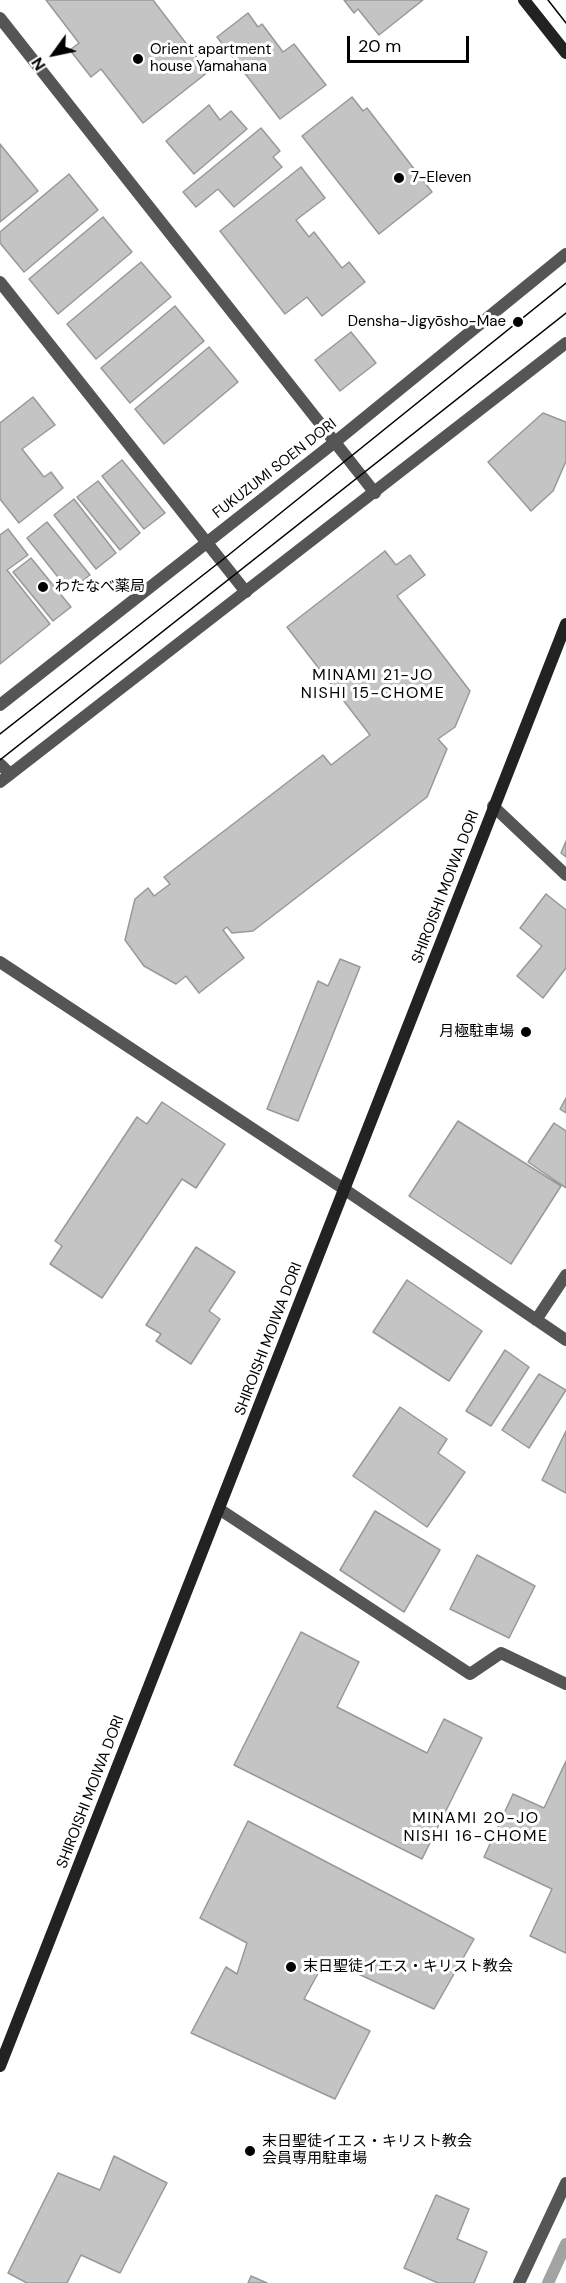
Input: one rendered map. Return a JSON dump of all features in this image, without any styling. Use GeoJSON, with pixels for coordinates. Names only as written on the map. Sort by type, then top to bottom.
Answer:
{"type":"FeatureCollection","features":[{"type":"Feature","properties":{"kind":"main road"},"geometry":{"type":"LineString","coordinates":[[524,0],[566,53]]}},
{"type":"Feature","properties":{"kind":"main road","name":"SHIROISHI MOIWA DORI"},"geometry":{"type":"LineString","coordinates":[[0,2066],[566,624]]}},
{"type":"Feature","properties":{"kind":"street"},"geometry":{"type":"LineString","coordinates":[[0,18],[375,492]]}},
{"type":"Feature","properties":{"kind":"street","name":"FUKUZUMI SOEN DORI"},"geometry":{"type":"LineString","coordinates":[[0,705],[335,442],[566,254]]}},
{"type":"Feature","properties":{"kind":"street"},"geometry":{"type":"LineString","coordinates":[[0,282],[246,592]]}},
{"type":"Feature","properties":{"kind":"street"},"geometry":{"type":"LineString","coordinates":[[0,764],[5,778],[566,343]]}},
{"type":"Feature","properties":{"kind":"street"},"geometry":{"type":"LineString","coordinates":[[493,806],[566,875]]}},
{"type":"Feature","properties":{"kind":"street"},"geometry":{"type":"LineString","coordinates":[[0,962],[344,1189],[566,1340]]}},
{"type":"Feature","properties":{"kind":"street"},"geometry":{"type":"LineString","coordinates":[[536,1320],[566,1275]]}},
{"type":"Feature","properties":{"kind":"street"},"geometry":{"type":"LineString","coordinates":[[219,1509],[470,1674],[501,1653],[566,1684]]}},
{"type":"Feature","properties":{"kind":"street"},"geometry":{"type":"LineString","coordinates":[[519,2283],[566,2183]]}},
{"type":"Feature","properties":{"kind":"building","name":"Orient apartment house Yamahana"},"geometry":{"type":"Polygon","coordinates":[[[46,0],[153,0],[208,72],[143,123],[101,69],[91,77],[70,50],[79,43],[46,0]]]}},
{"type":"Feature","properties":{"kind":"building"},"geometry":{"type":"Polygon","coordinates":[[[344,0],[423,0],[379,35],[358,9],[354,13],[344,0]]]}},
{"type":"Feature","properties":{"kind":"building"},"geometry":{"type":"Polygon","coordinates":[[[248,13],[258,27],[262,24],[283,52],[294,44],[326,85],[280,119],[217,37],[248,13]]]}},
{"type":"Feature","properties":{"kind":"building"},"geometry":{"type":"Polygon","coordinates":[[[352,97],[363,111],[367,108],[432,192],[379,234],[302,136],[352,97]]]}},
{"type":"Feature","properties":{"kind":"building"},"geometry":{"type":"Polygon","coordinates":[[[209,105],[220,120],[231,111],[247,129],[194,174],[166,141],[209,105]]]}},
{"type":"Feature","properties":{"kind":"building"},"geometry":{"type":"Polygon","coordinates":[[[261,128],[280,151],[273,157],[282,167],[234,207],[218,189],[196,207],[183,192],[261,128]]]}},
{"type":"Feature","properties":{"kind":"building"},"geometry":{"type":"Polygon","coordinates":[[[0,144],[38,191],[0,222],[0,144]]]}},
{"type":"Feature","properties":{"kind":"building"},"geometry":{"type":"Polygon","coordinates":[[[301,167],[325,198],[296,220],[309,237],[314,232],[342,268],[349,262],[365,282],[322,316],[307,297],[285,314],[220,231],[301,167]]]}},
{"type":"Feature","properties":{"kind":"building"},"geometry":{"type":"Polygon","coordinates":[[[69,174],[98,210],[24,272],[0,243],[0,232],[69,174]]]}},
{"type":"Feature","properties":{"kind":"building"},"geometry":{"type":"Polygon","coordinates":[[[103,217],[132,252],[58,314],[29,279],[103,217]]]}},
{"type":"Feature","properties":{"kind":"building"},"geometry":{"type":"Polygon","coordinates":[[[141,262],[171,297],[96,359],[67,324],[141,262]]]}},
{"type":"Feature","properties":{"kind":"building"},"geometry":{"type":"Polygon","coordinates":[[[175,306],[204,341],[130,403],[101,368],[175,306]]]}},
{"type":"Feature","properties":{"kind":"building"},"geometry":{"type":"Polygon","coordinates":[[[351,332],[376,363],[340,391],[315,360],[351,332]]]}},
{"type":"Feature","properties":{"kind":"building"},"geometry":{"type":"Polygon","coordinates":[[[209,347],[238,382],[164,444],[135,409],[209,347]]]}},
{"type":"Feature","properties":{"kind":"building"},"geometry":{"type":"Polygon","coordinates":[[[33,397],[55,425],[22,449],[44,477],[51,472],[63,488],[19,523],[0,499],[0,423],[33,397]]]}},
{"type":"Feature","properties":{"kind":"building"},"geometry":{"type":"Polygon","coordinates":[[[543,413],[566,422],[566,461],[553,491],[531,511],[488,462],[543,413]]]}},
{"type":"Feature","properties":{"kind":"building"},"geometry":{"type":"Polygon","coordinates":[[[122,460],[165,513],[144,529],[102,476],[122,460]]]}},
{"type":"Feature","properties":{"kind":"building"},"geometry":{"type":"Polygon","coordinates":[[[98,481],[140,533],[120,550],[77,497],[98,481]]]}},
{"type":"Feature","properties":{"kind":"building"},"geometry":{"type":"Polygon","coordinates":[[[74,499],[116,553],[96,569],[54,515],[74,499]]]}},
{"type":"Feature","properties":{"kind":"building"},"geometry":{"type":"Polygon","coordinates":[[[47,522],[90,575],[69,591],[27,538],[47,522]]]}},
{"type":"Feature","properties":{"kind":"building"},"geometry":{"type":"Polygon","coordinates":[[[8,529],[28,555],[7,570],[50,624],[0,664],[0,535],[8,529]]]}},
{"type":"Feature","properties":{"kind":"building"},"geometry":{"type":"Polygon","coordinates":[[[385,551],[396,565],[410,555],[425,575],[397,596],[470,691],[455,727],[438,739],[447,749],[427,797],[253,931],[232,933],[227,927],[223,930],[244,958],[199,993],[186,976],[176,984],[144,966],[125,940],[135,899],[148,888],[154,896],[170,884],[164,877],[323,755],[331,765],[370,735],[287,627],[385,551]]]}},
{"type":"Feature","properties":{"kind":"building"},"geometry":{"type":"Polygon","coordinates":[[[31,558],[71,607],[53,621],[13,572],[31,558]]]}},
{"type":"Feature","properties":{"kind":"building"},"geometry":{"type":"Polygon","coordinates":[[[566,841],[566,857],[561,853],[566,841]]]}},
{"type":"Feature","properties":{"kind":"building"},"geometry":{"type":"Polygon","coordinates":[[[546,894],[566,910],[566,968],[543,998],[517,976],[542,946],[520,928],[546,894]]]}},
{"type":"Feature","properties":{"kind":"building"},"geometry":{"type":"Polygon","coordinates":[[[340,959],[360,967],[298,1121],[267,1109],[318,981],[328,986],[340,959]]]}},
{"type":"Feature","properties":{"kind":"building"},"geometry":{"type":"Polygon","coordinates":[[[566,1098],[566,1113],[560,1109],[566,1098]]]}},
{"type":"Feature","properties":{"kind":"building"},"geometry":{"type":"Polygon","coordinates":[[[162,1102],[225,1144],[196,1188],[182,1179],[102,1298],[50,1264],[62,1246],[55,1241],[137,1117],[147,1124],[162,1102]]]}},
{"type":"Feature","properties":{"kind":"building"},"geometry":{"type":"Polygon","coordinates":[[[458,1121],[561,1186],[511,1264],[409,1196],[458,1121]]]}},
{"type":"Feature","properties":{"kind":"building"},"geometry":{"type":"Polygon","coordinates":[[[554,1123],[566,1131],[566,1188],[528,1162],[554,1123]]]}},
{"type":"Feature","properties":{"kind":"building"},"geometry":{"type":"Polygon","coordinates":[[[196,1247],[235,1272],[209,1311],[220,1319],[191,1364],[156,1341],[161,1334],[146,1325],[196,1247]]]}},
{"type":"Feature","properties":{"kind":"building"},"geometry":{"type":"Polygon","coordinates":[[[407,1280],[482,1331],[449,1381],[373,1332],[407,1280]]]}},
{"type":"Feature","properties":{"kind":"building"},"geometry":{"type":"Polygon","coordinates":[[[505,1350],[529,1367],[491,1426],[466,1411],[505,1350]]]}},
{"type":"Feature","properties":{"kind":"building"},"geometry":{"type":"Polygon","coordinates":[[[539,1374],[566,1390],[529,1448],[502,1430],[539,1374]]]}},
{"type":"Feature","properties":{"kind":"building"},"geometry":{"type":"Polygon","coordinates":[[[400,1407],[447,1439],[438,1453],[465,1472],[427,1527],[353,1476],[400,1407]]]}},
{"type":"Feature","properties":{"kind":"building"},"geometry":{"type":"Polygon","coordinates":[[[566,1431],[566,1493],[542,1480],[566,1431]]]}},
{"type":"Feature","properties":{"kind":"building"},"geometry":{"type":"Polygon","coordinates":[[[375,1511],[440,1550],[404,1612],[340,1570],[375,1511]]]}},
{"type":"Feature","properties":{"kind":"building"},"geometry":{"type":"Polygon","coordinates":[[[477,1555],[535,1586],[509,1638],[450,1609],[477,1555]]]}},
{"type":"Feature","properties":{"kind":"building"},"geometry":{"type":"Polygon","coordinates":[[[301,1632],[359,1662],[337,1707],[427,1753],[444,1719],[482,1738],[422,1859],[234,1765],[301,1632]]]}},
{"type":"Feature","properties":{"kind":"building"},"geometry":{"type":"Polygon","coordinates":[[[566,1761],[566,1953],[530,1936],[552,1889],[484,1857],[513,1794],[544,1808],[566,1761]]]}},
{"type":"Feature","properties":{"kind":"building"},"geometry":{"type":"Polygon","coordinates":[[[248,1821],[474,1939],[434,2009],[326,1959],[304,1999],[370,2031],[335,2099],[191,2033],[226,1967],[237,1974],[247,1943],[200,1918],[248,1821]]]}},
{"type":"Feature","properties":{"kind":"building"},"geometry":{"type":"Polygon","coordinates":[[[114,2156],[167,2183],[120,2273],[81,2255],[67,2283],[27,2283],[8,2273],[58,2173],[100,2190],[114,2156]]]}},
{"type":"Feature","properties":{"kind":"building"},"geometry":{"type":"Polygon","coordinates":[[[436,2195],[469,2209],[457,2239],[487,2252],[474,2283],[438,2283],[404,2268],[436,2195]]]}},
{"type":"Feature","properties":{"kind":"building"},"geometry":{"type":"Polygon","coordinates":[[[251,2276],[267,2283],[248,2283],[251,2276]]]}},
{"type":"Feature","properties":{"kind":"waterway"},"geometry":{"type":"LineString","coordinates":[[548,2283],[566,2244]]}},
{"type":"Feature","properties":{"kind":"tram line"},"geometry":{"type":"LineString","coordinates":[[548,0],[566,23]]}},
{"type":"Feature","properties":{"kind":"tram line"},"geometry":{"type":"LineString","coordinates":[[0,734],[221,561],[566,283]]}},
{"type":"Feature","properties":{"kind":"tram line"},"geometry":{"type":"LineString","coordinates":[[0,760],[566,313]]}},
{"type":"Feature","properties":{"kind":"place","name":"Orient apartment house Yamahana"},"geometry":{"type":"Point","coordinates":[138,59]}},
{"type":"Feature","properties":{"kind":"place","name":"7-Eleven"},"geometry":{"type":"Point","coordinates":[399,178]}},
{"type":"Feature","properties":{"kind":"place","name":"Densha-Jigyōsho-Mae"},"geometry":{"type":"Point","coordinates":[518,322]}},
{"type":"Feature","properties":{"kind":"place","name":"わたなべ薬局"},"geometry":{"type":"Point","coordinates":[43,587]}},
{"type":"Feature","properties":{"kind":"place","name":"月極駐車場"},"geometry":{"type":"Point","coordinates":[526,1032]}},
{"type":"Feature","properties":{"kind":"place","name":"末日聖徒イエス・キリスト教会"},"geometry":{"type":"Point","coordinates":[291,1967]}},
{"type":"Feature","properties":{"kind":"place","name":"末日聖徒イエス・キリスト教会 会員専用駐車場"},"geometry":{"type":"Point","coordinates":[250,2151]}},
{"type":"Feature","properties":{"kind":"district","name":"MINAMI 21-JO NISHI 15-CHOME"},"geometry":{"type":"Point","coordinates":[373,685]}},
{"type":"Feature","properties":{"kind":"district","name":"MINAMI 20-JO NISHI 16-CHOME"},"geometry":{"type":"Point","coordinates":[476,1828]}}]}
